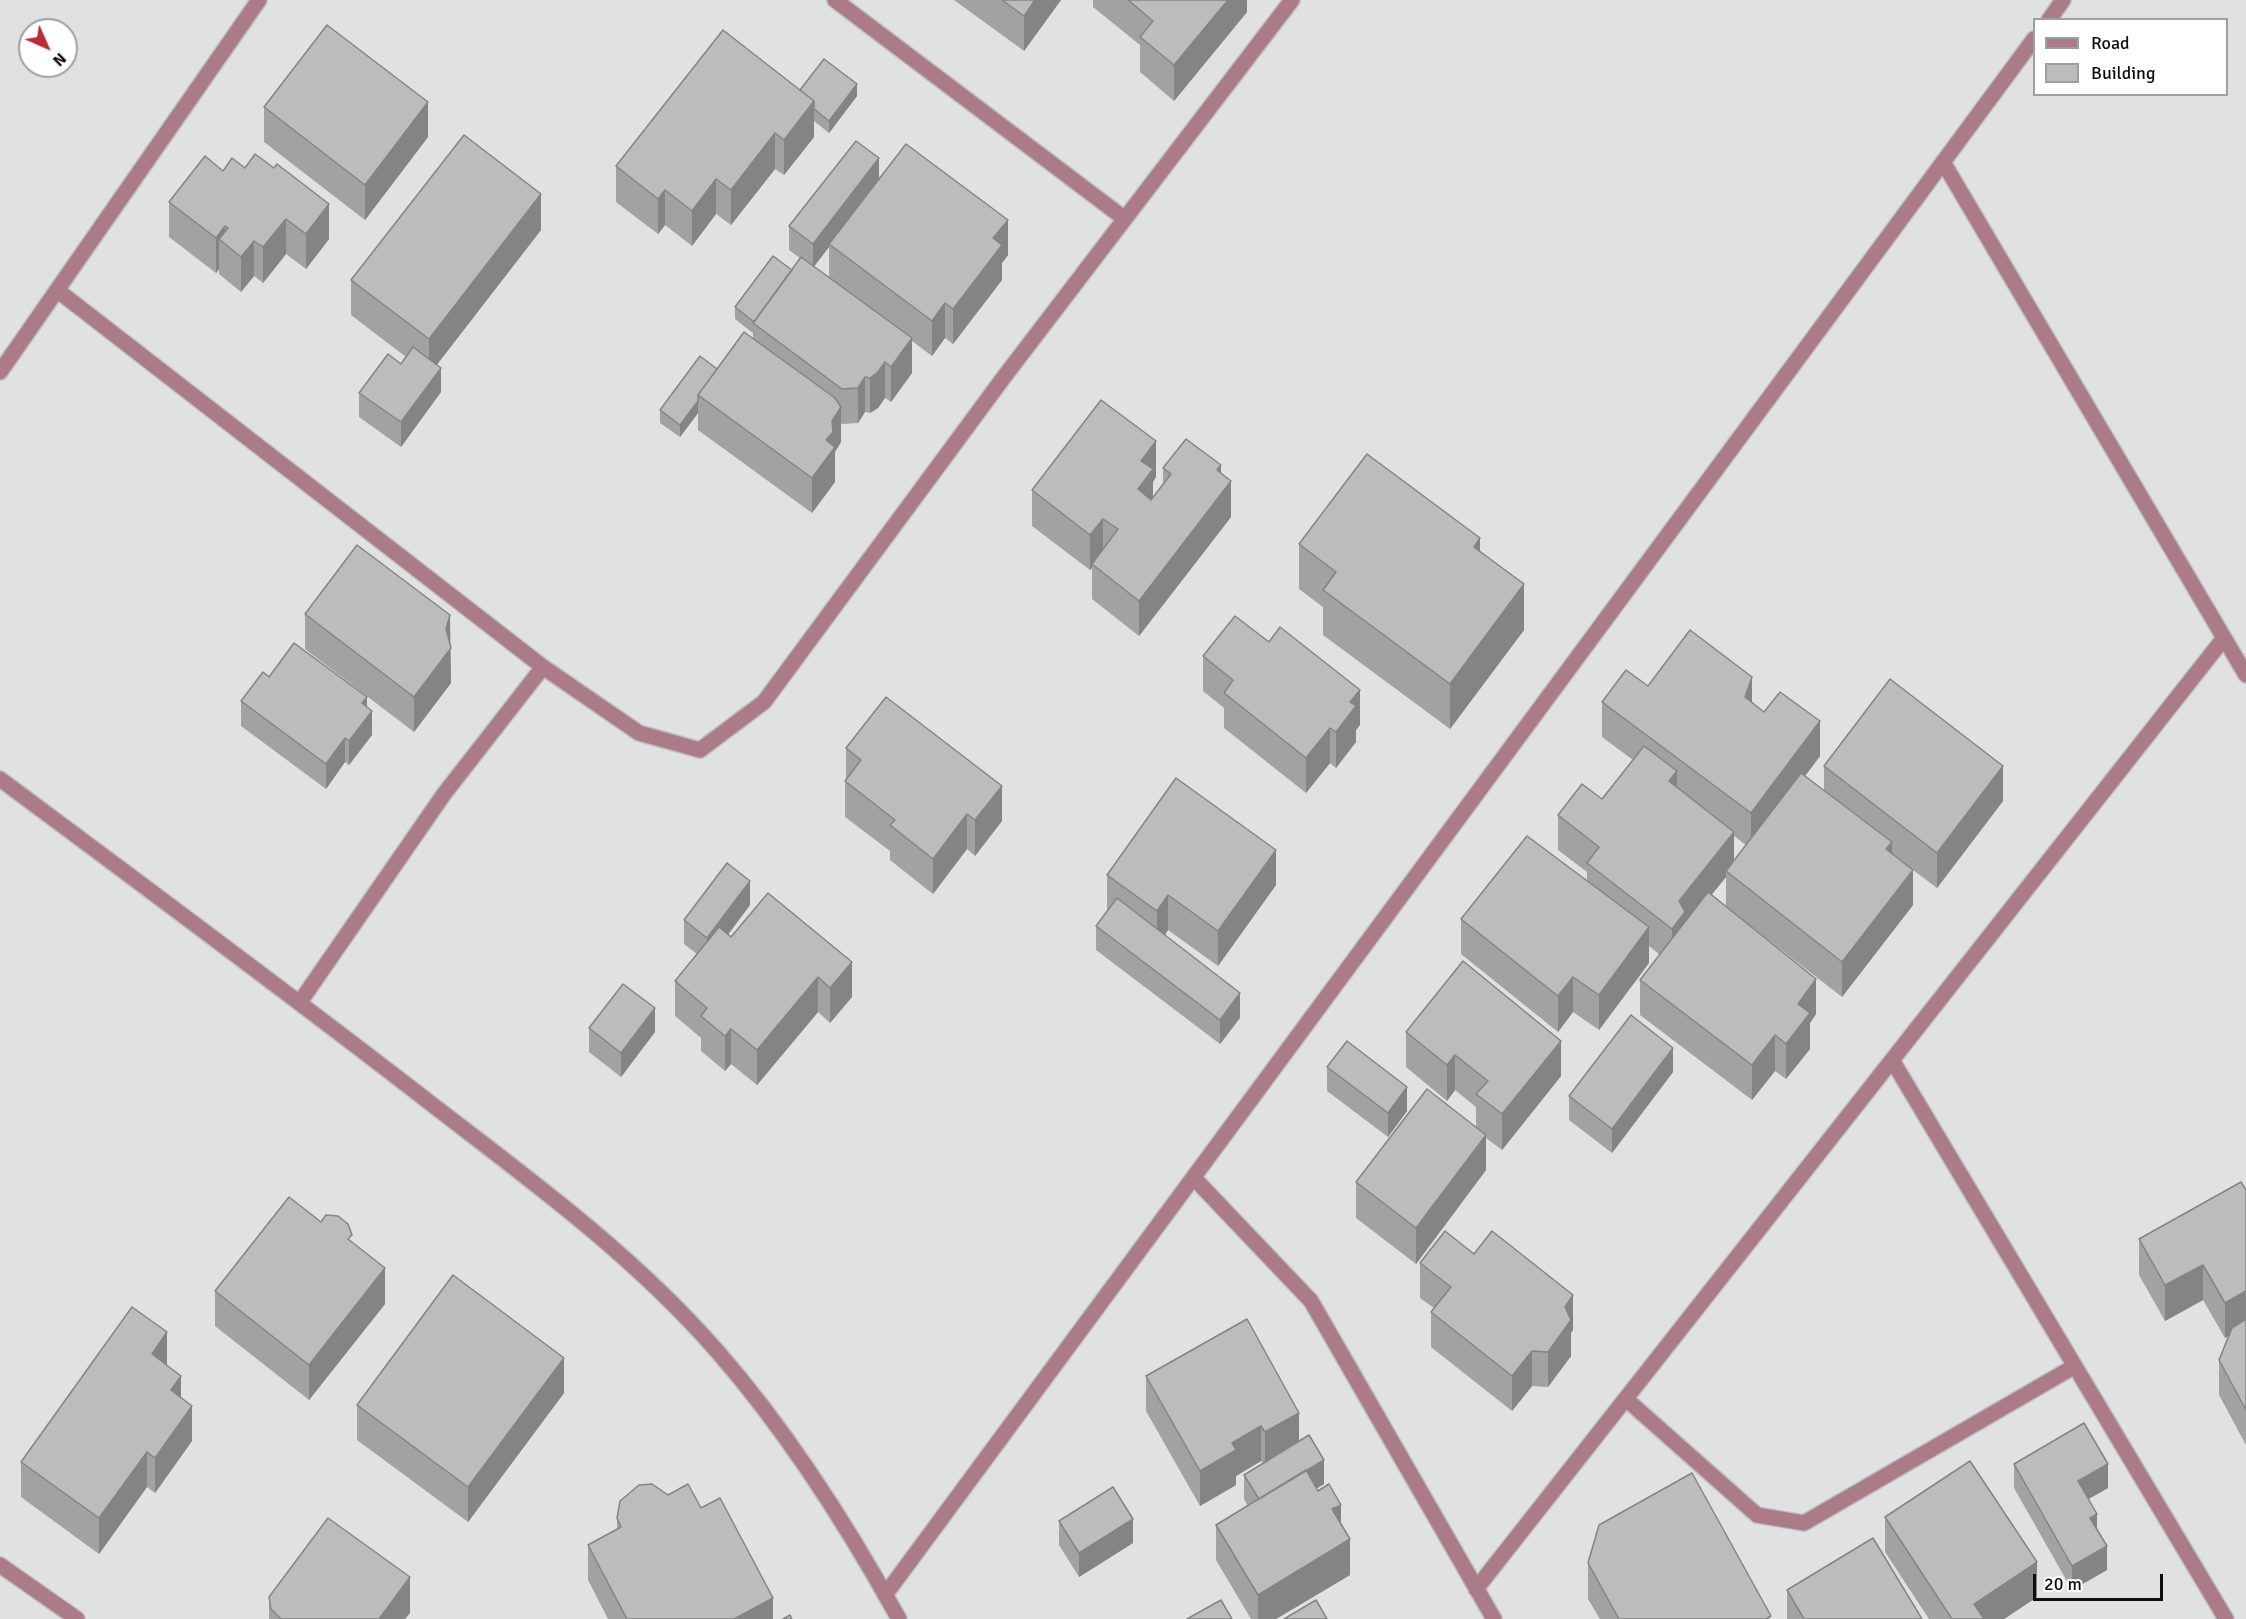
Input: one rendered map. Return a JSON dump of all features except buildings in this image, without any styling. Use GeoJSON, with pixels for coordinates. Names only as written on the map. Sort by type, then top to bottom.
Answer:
{"type":"FeatureCollection","features":[{"type":"Feature","properties":{"kind":"street"},"geometry":{"type":"LineString","coordinates":[[0,372],[259,0]]}},
{"type":"Feature","properties":{"kind":"street"},"geometry":{"type":"LineString","coordinates":[[835,0],[1125,219]]}},
{"type":"Feature","properties":{"kind":"street"},"geometry":{"type":"LineString","coordinates":[[57,290],[543,667],[639,733],[700,750],[764,702],[1004,377],[1292,0]]}},
{"type":"Feature","properties":{"kind":"street"},"geometry":{"type":"LineString","coordinates":[[2050,18],[2063,0]]}},
{"type":"Feature","properties":{"kind":"street"},"geometry":{"type":"LineString","coordinates":[[885,1595],[2033,40]]}},
{"type":"Feature","properties":{"kind":"street"},"geometry":{"type":"LineString","coordinates":[[1943,162],[2246,675]]}},
{"type":"Feature","properties":{"kind":"street"},"geometry":{"type":"LineString","coordinates":[[1476,1589],[2224,638]]}},
{"type":"Feature","properties":{"kind":"street"},"geometry":{"type":"LineString","coordinates":[[300,1002],[444,794],[543,667]]}},
{"type":"Feature","properties":{"kind":"street"},"geometry":{"type":"LineString","coordinates":[[0,779],[300,1002],[536,1185],[608,1243],[663,1294],[717,1350],[776,1422],[817,1484],[898,1619]]}},
{"type":"Feature","properties":{"kind":"street"},"geometry":{"type":"LineString","coordinates":[[1892,1060],[2226,1619]]}},
{"type":"Feature","properties":{"kind":"street"},"geometry":{"type":"LineString","coordinates":[[1194,1178],[1311,1301],[1494,1619]]}},
{"type":"Feature","properties":{"kind":"street"},"geometry":{"type":"LineString","coordinates":[[1626,1399],[1757,1515],[1804,1523],[2075,1366]]}},
{"type":"Feature","properties":{"kind":"street"},"geometry":{"type":"LineString","coordinates":[[0,1565],[77,1619]]}}]}
